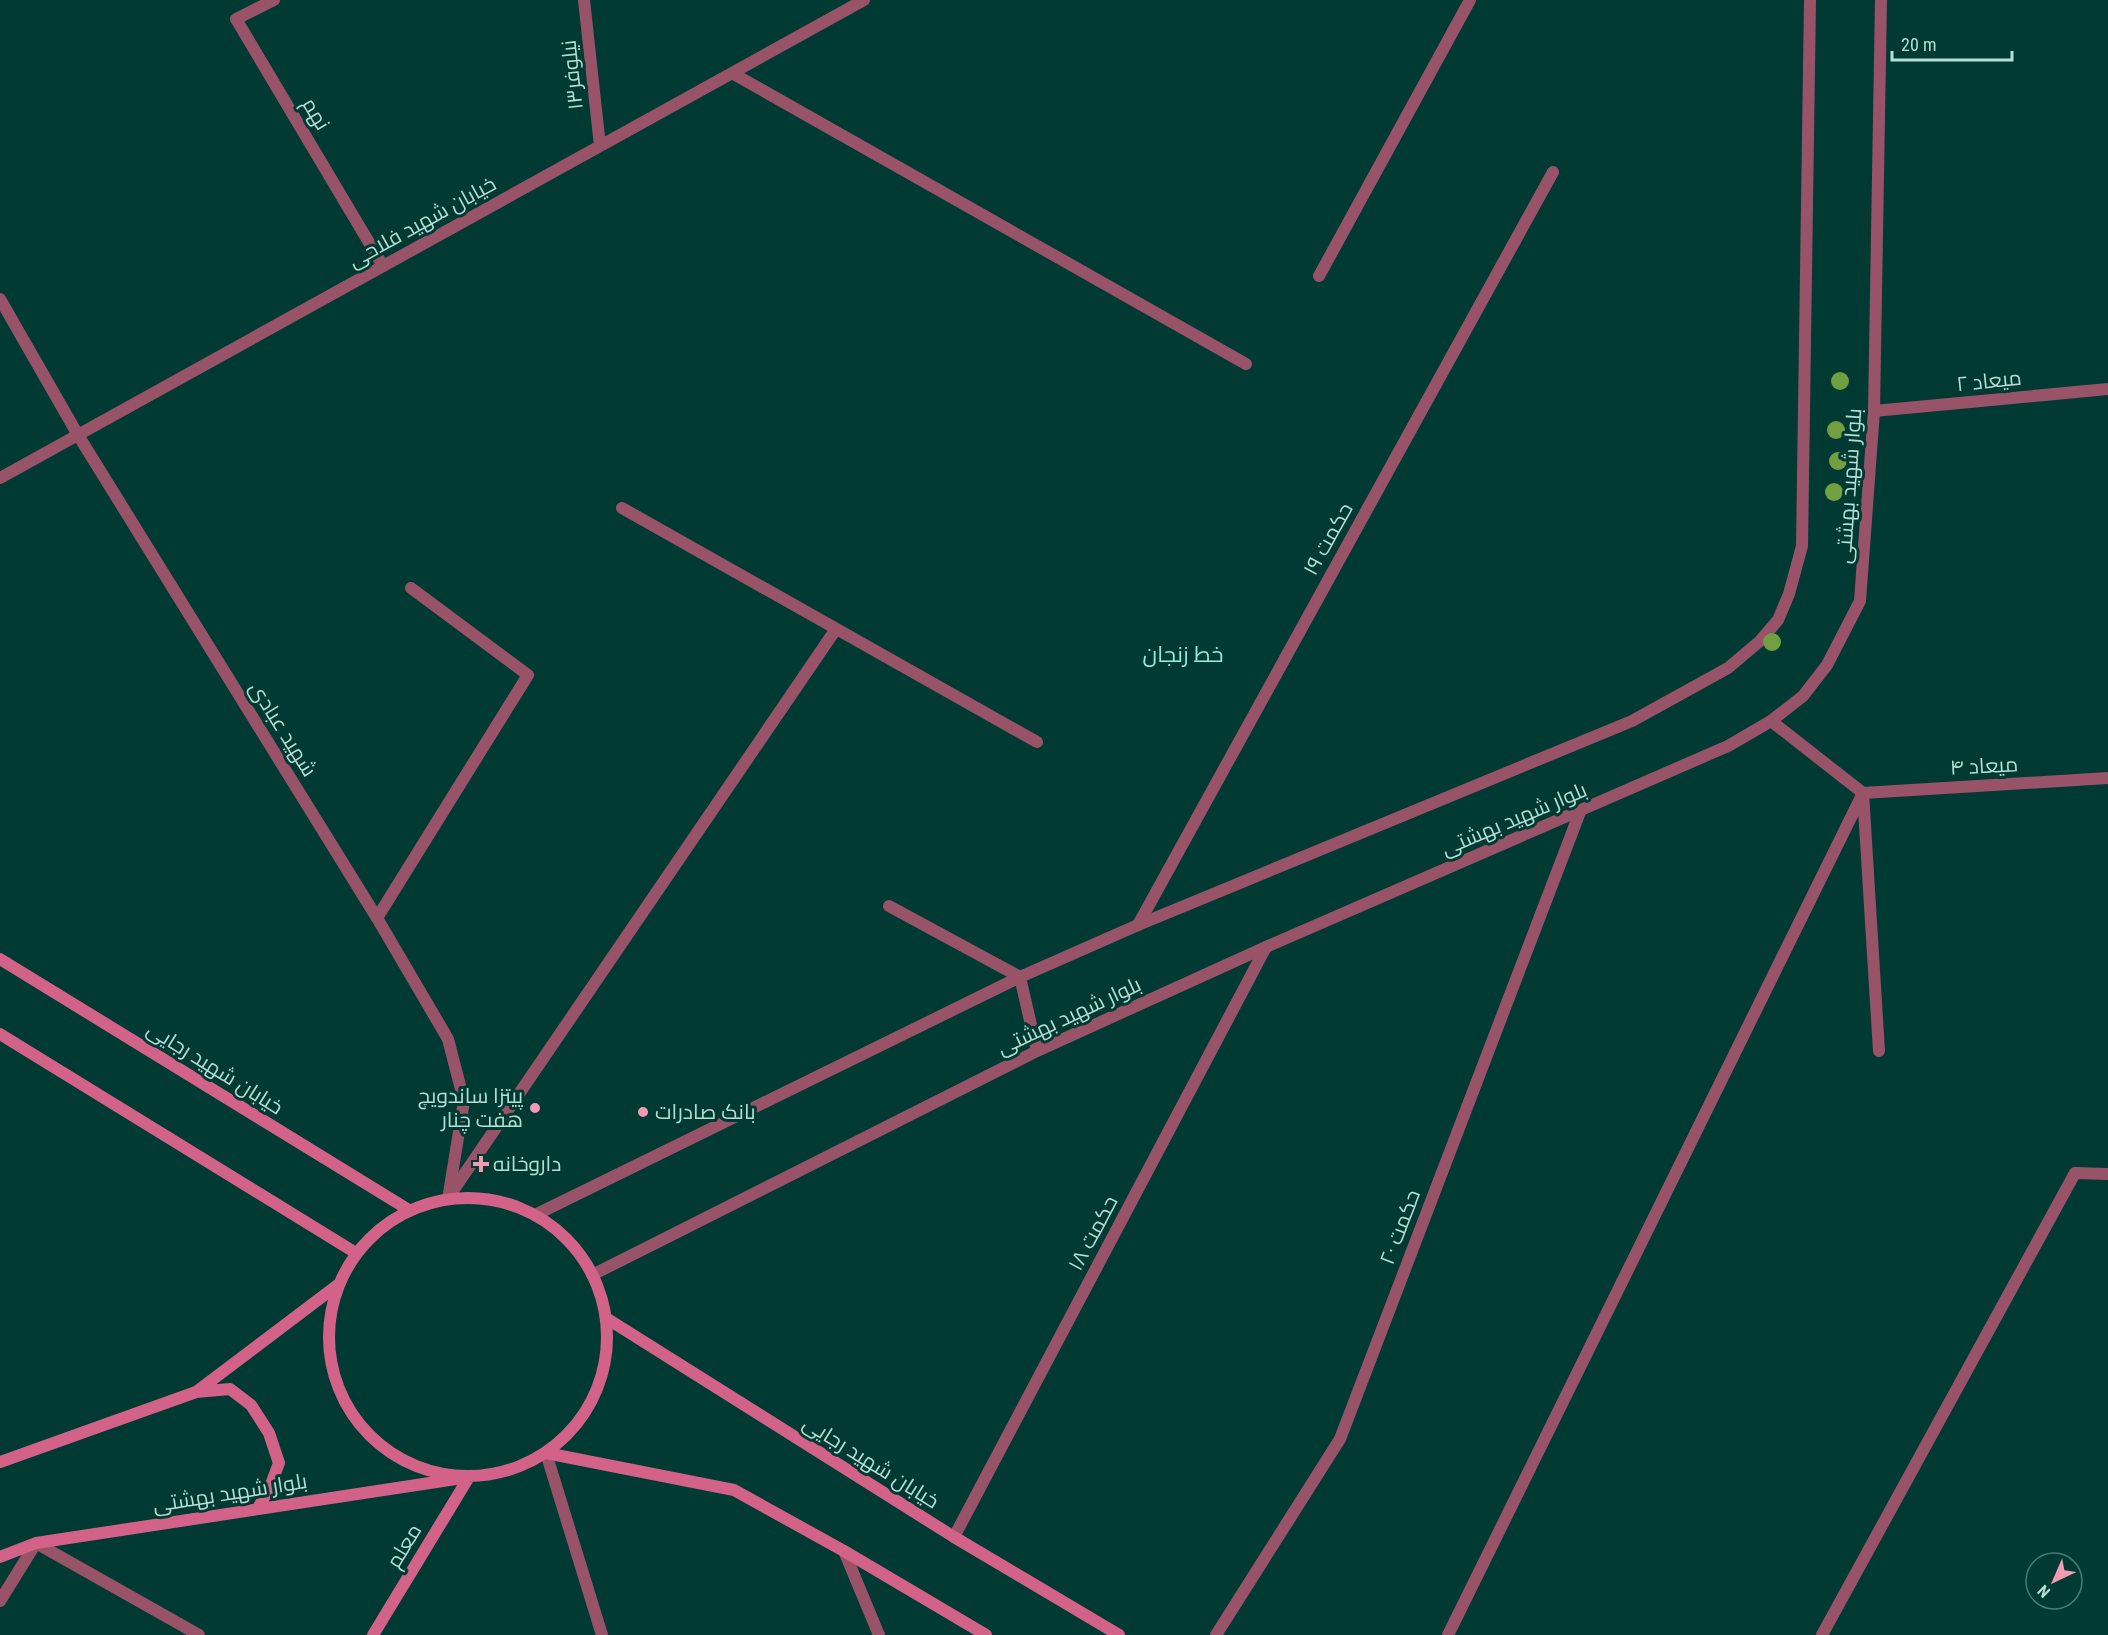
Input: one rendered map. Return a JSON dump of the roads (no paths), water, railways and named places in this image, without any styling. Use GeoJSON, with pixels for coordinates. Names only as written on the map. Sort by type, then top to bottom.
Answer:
{"type":"FeatureCollection","features":[{"type":"Feature","properties":{"kind":"main road","name":"خیابان شهید رجایی"},"geometry":{"type":"LineString","coordinates":[[0,959],[409,1210]]}},
{"type":"Feature","properties":{"kind":"main road"},"geometry":{"type":"LineString","coordinates":[[0,1034],[356,1253]]}},
{"type":"Feature","properties":{"kind":"main road","name":"بلوار شهید بهشتی"},"geometry":{"type":"LineString","coordinates":[[0,1557],[36,1543],[510,1471],[546,1453],[575,1427],[595,1395],[606,1357],[606,1318],[592,1275],[568,1241],[535,1215],[493,1200],[448,1199],[409,1210],[380,1228],[356,1253],[339,1284]]}},
{"type":"Feature","properties":{"kind":"main road"},"geometry":{"type":"LineString","coordinates":[[196,1392],[339,1284]]}},
{"type":"Feature","properties":{"kind":"main road"},"geometry":{"type":"LineString","coordinates":[[339,1284],[328,1328],[333,1374],[352,1415],[384,1448],[424,1470],[469,1477]]}},
{"type":"Feature","properties":{"kind":"main road","name":"خیابان شهید رجایی"},"geometry":{"type":"LineString","coordinates":[[606,1318],[954,1537],[1119,1635]]}},
{"type":"Feature","properties":{"kind":"main road"},"geometry":{"type":"LineString","coordinates":[[0,1462],[196,1392],[231,1389],[251,1405],[269,1433],[279,1463],[270,1487],[258,1508]]}},
{"type":"Feature","properties":{"kind":"main road"},"geometry":{"type":"LineString","coordinates":[[546,1453],[734,1490],[844,1551],[986,1635]]}},
{"type":"Feature","properties":{"kind":"main road","name":"معلم"},"geometry":{"type":"LineString","coordinates":[[373,1635],[469,1477]]}},
{"type":"Feature","properties":{"kind":"street","name":"نهم"},"geometry":{"type":"LineString","coordinates":[[274,0],[236,19],[383,266]]}},
{"type":"Feature","properties":{"kind":"street","name":"نیلوفر۱۳"},"geometry":{"type":"LineString","coordinates":[[584,0],[600,146]]}},
{"type":"Feature","properties":{"kind":"street","name":"خیابان شهید فلاحی"},"geometry":{"type":"LineString","coordinates":[[0,478],[864,0]]}},
{"type":"Feature","properties":{"kind":"street"},"geometry":{"type":"LineString","coordinates":[[1319,276],[1470,0]]}},
{"type":"Feature","properties":{"kind":"street","name":"بلوار شهید بهشتی"},"geometry":{"type":"LineString","coordinates":[[535,1215],[1020,977],[1138,925],[1632,721],[1728,668],[1760,641],[1778,620],[1789,594],[1802,546],[1810,0]]}},
{"type":"Feature","properties":{"kind":"street","name":"بلوار شهید بهشتی"},"geometry":{"type":"LineString","coordinates":[[592,1275],[1037,1051],[1266,947],[1728,746],[1771,721],[1803,696],[1827,664],[1860,602],[1874,411],[1881,0]]}},
{"type":"Feature","properties":{"kind":"street"},"geometry":{"type":"LineString","coordinates":[[732,73],[1246,364]]}},
{"type":"Feature","properties":{"kind":"street","name":"حکمت ۱۹"},"geometry":{"type":"LineString","coordinates":[[1138,925],[1553,172]]}},
{"type":"Feature","properties":{"kind":"street","name":"شهید عبادی"},"geometry":{"type":"LineString","coordinates":[[0,299],[78,435],[377,918],[448,1039],[464,1101],[448,1199]]}},
{"type":"Feature","properties":{"kind":"street","name":"میعاد ۲"},"geometry":{"type":"LineString","coordinates":[[1874,411],[2108,388]]}},
{"type":"Feature","properties":{"kind":"street"},"geometry":{"type":"LineString","coordinates":[[622,508],[1036,742]]}},
{"type":"Feature","properties":{"kind":"street"},"geometry":{"type":"LineString","coordinates":[[377,918],[528,675],[411,588]]}},
{"type":"Feature","properties":{"kind":"street"},"geometry":{"type":"LineString","coordinates":[[448,1199],[836,629]]}},
{"type":"Feature","properties":{"kind":"street"},"geometry":{"type":"LineString","coordinates":[[1771,721],[1863,793],[1879,1051]]}},
{"type":"Feature","properties":{"kind":"street","name":"میعاد ۴"},"geometry":{"type":"LineString","coordinates":[[1863,793],[2108,778]]}},
{"type":"Feature","properties":{"kind":"street"},"geometry":{"type":"LineString","coordinates":[[1448,1635],[1863,793]]}},
{"type":"Feature","properties":{"kind":"street","name":"حکمت ۲۰"},"geometry":{"type":"LineString","coordinates":[[1216,1635],[1340,1439],[1580,812]]}},
{"type":"Feature","properties":{"kind":"street"},"geometry":{"type":"LineString","coordinates":[[889,906],[1020,977],[1037,1051]]}},
{"type":"Feature","properties":{"kind":"street","name":"حکمت ۱۸"},"geometry":{"type":"LineString","coordinates":[[954,1537],[1266,947]]}},
{"type":"Feature","properties":{"kind":"street"},"geometry":{"type":"LineString","coordinates":[[1822,1635],[2075,1173],[2108,1174]]}},
{"type":"Feature","properties":{"kind":"street"},"geometry":{"type":"LineString","coordinates":[[546,1453],[602,1635]]}},
{"type":"Feature","properties":{"kind":"street"},"geometry":{"type":"LineString","coordinates":[[0,1601],[36,1543],[199,1635]]}},
{"type":"Feature","properties":{"kind":"street"},"geometry":{"type":"LineString","coordinates":[[844,1551],[879,1635]]}},
{"type":"Feature","properties":{"kind":"place","name":"پیتزا ساندویچ هفت چنار"},"geometry":{"type":"Point","coordinates":[535,1108]}},
{"type":"Feature","properties":{"kind":"place","name":"بانک صادرات"},"geometry":{"type":"Point","coordinates":[643,1112]}},
{"type":"Feature","properties":{"kind":"place","name":"داروخانه"},"geometry":{"type":"Point","coordinates":[481,1164]}},
{"type":"Feature","properties":{"kind":"district","name":"خط زنجان"},"geometry":{"type":"Point","coordinates":[1183,654]}}]}
